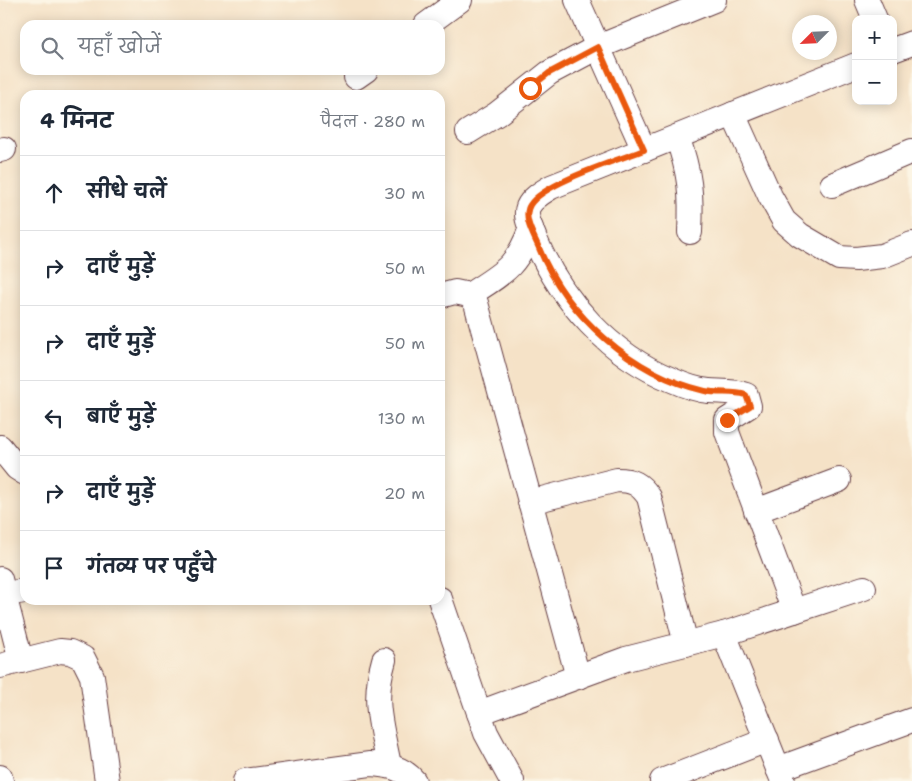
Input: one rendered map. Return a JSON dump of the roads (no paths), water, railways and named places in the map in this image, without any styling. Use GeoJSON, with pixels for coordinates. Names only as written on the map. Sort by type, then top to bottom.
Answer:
{"type":"FeatureCollection","features":[{"type":"Feature","properties":{"kind":"street"},"geometry":{"type":"LineString","coordinates":[[433,20],[460,0]]}},
{"type":"Feature","properties":{"kind":"street"},"geometry":{"type":"LineString","coordinates":[[577,0],[644,150]]}},
{"type":"Feature","properties":{"kind":"street"},"geometry":{"type":"LineString","coordinates":[[468,132],[497,114],[549,73],[598,47],[714,0]]}},
{"type":"Feature","properties":{"kind":"street"},"geometry":{"type":"LineString","coordinates":[[867,0],[873,15]]}},
{"type":"Feature","properties":{"kind":"street"},"geometry":{"type":"LineString","coordinates":[[897,48],[912,42]]}},
{"type":"Feature","properties":{"kind":"street"},"geometry":{"type":"LineString","coordinates":[[794,611],[725,425],[727,420],[750,406],[746,395],[706,391],[672,380],[638,362],[606,340],[574,308],[543,258],[527,217],[528,207],[536,196],[551,187],[852,67]]}},
{"type":"Feature","properties":{"kind":"street"},"geometry":{"type":"LineString","coordinates":[[733,114],[770,196],[784,220],[800,235],[839,258],[856,259],[882,256],[912,244]]}},
{"type":"Feature","properties":{"kind":"street"},"geometry":{"type":"LineString","coordinates":[[677,136],[690,176],[692,198],[690,232]]}},
{"type":"Feature","properties":{"kind":"street"},"geometry":{"type":"LineString","coordinates":[[832,185],[912,152]]}},
{"type":"Feature","properties":{"kind":"street"},"geometry":{"type":"LineString","coordinates":[[469,295],[513,264],[523,252],[531,228]]}},
{"type":"Feature","properties":{"kind":"street"},"geometry":{"type":"LineString","coordinates":[[445,295],[455,292],[469,295],[476,303],[578,677]]}},
{"type":"Feature","properties":{"kind":"street"},"geometry":{"type":"LineString","coordinates":[[0,446],[20,470]]}},
{"type":"Feature","properties":{"kind":"street"},"geometry":{"type":"LineString","coordinates":[[530,502],[617,480],[631,480],[641,486],[649,496],[686,644]]}},
{"type":"Feature","properties":{"kind":"street"},"geometry":{"type":"LineString","coordinates":[[756,511],[839,480]]}},
{"type":"Feature","properties":{"kind":"street"},"geometry":{"type":"LineString","coordinates":[[10,588],[10,663],[60,651],[70,652],[83,658],[92,676],[107,781]]}},
{"type":"Feature","properties":{"kind":"street"},"geometry":{"type":"LineString","coordinates":[[479,713],[626,659],[724,634],[864,588]]}},
{"type":"Feature","properties":{"kind":"street"},"geometry":{"type":"LineString","coordinates":[[442,605],[486,733],[512,781]]}},
{"type":"Feature","properties":{"kind":"street"},"geometry":{"type":"LineString","coordinates":[[724,634],[780,775],[912,720]]}},
{"type":"Feature","properties":{"kind":"street"},"geometry":{"type":"LineString","coordinates":[[377,770],[376,700],[378,682],[384,660]]}},
{"type":"Feature","properties":{"kind":"street"},"geometry":{"type":"LineString","coordinates":[[662,781],[766,740]]}},
{"type":"Feature","properties":{"kind":"street"},"geometry":{"type":"LineString","coordinates":[[245,781],[377,770],[401,770],[414,781]]}},
{"type":"Feature","properties":{"kind":"street"},"geometry":{"type":"LineString","coordinates":[[0,776],[2,781]]}}]}
